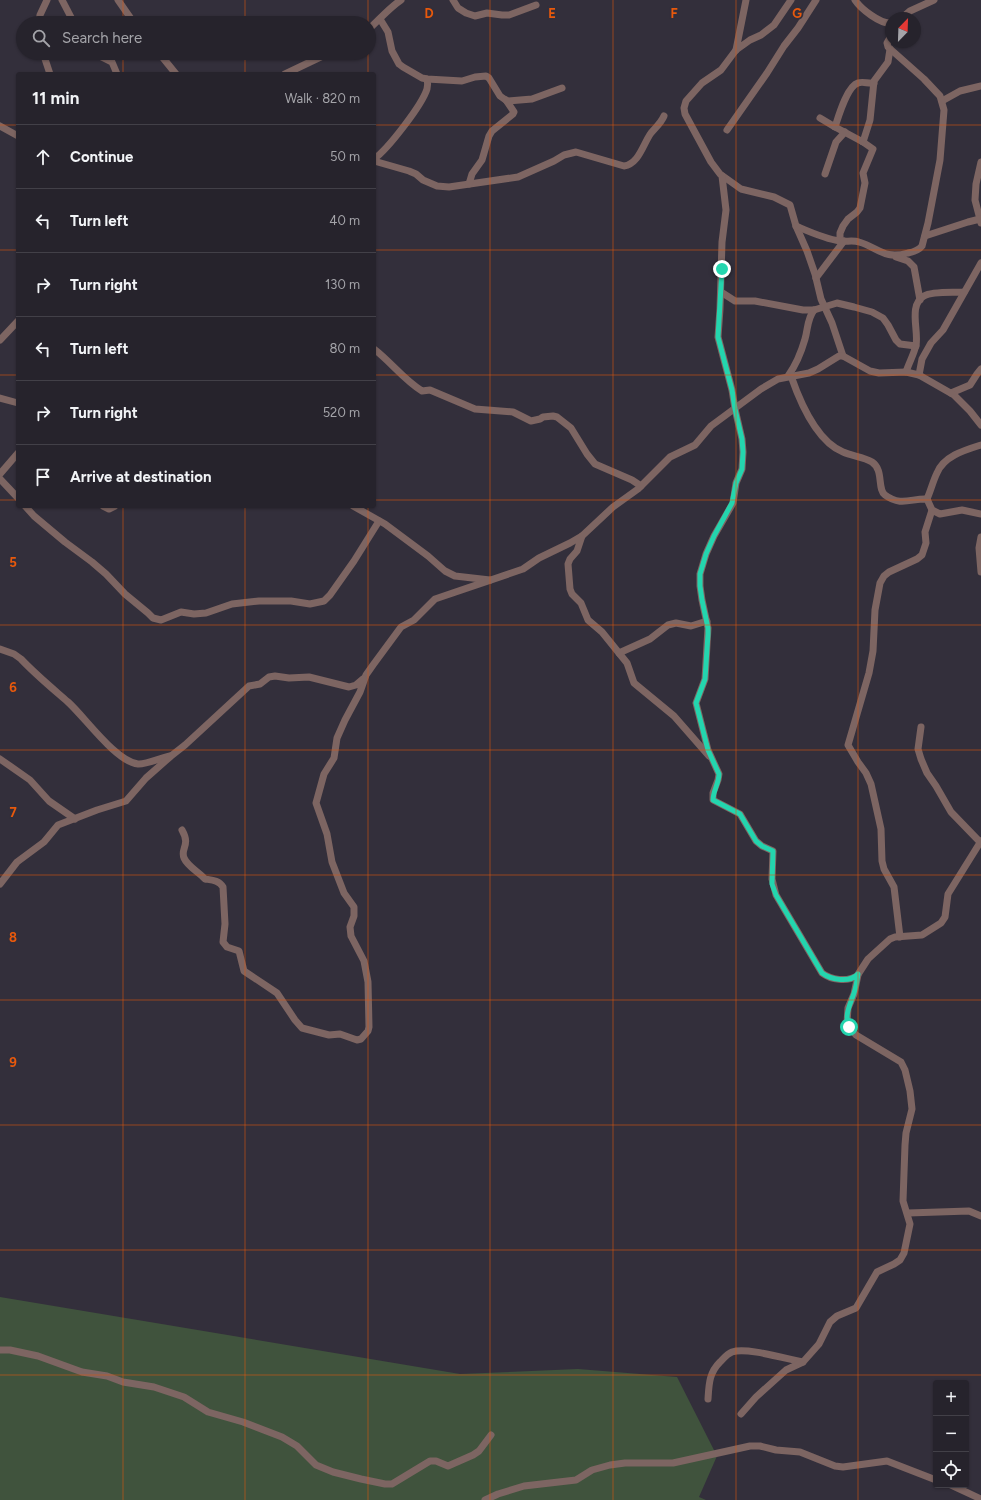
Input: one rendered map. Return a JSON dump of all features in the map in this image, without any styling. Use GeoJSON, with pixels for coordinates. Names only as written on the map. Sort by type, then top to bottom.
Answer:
{"type":"FeatureCollection","features":[{"type":"Feature","properties":{"kind":"street"},"geometry":{"type":"LineString","coordinates":[[40,16],[47,0]]}},
{"type":"Feature","properties":{"kind":"street"},"geometry":{"type":"LineString","coordinates":[[62,0],[70,16]]}},
{"type":"Feature","properties":{"kind":"street"},"geometry":{"type":"LineString","coordinates":[[118,0],[129,16]]}},
{"type":"Feature","properties":{"kind":"street"},"geometry":{"type":"LineString","coordinates":[[376,23],[390,8],[401,0]]}},
{"type":"Feature","properties":{"kind":"street"},"geometry":{"type":"LineString","coordinates":[[453,0],[458,8],[475,16],[487,13],[502,15],[509,14],[536,6]]}},
{"type":"Feature","properties":{"kind":"street"},"geometry":{"type":"LineString","coordinates":[[736,50],[746,0]]}},
{"type":"Feature","properties":{"kind":"street"},"geometry":{"type":"LineString","coordinates":[[791,0],[774,25],[761,35],[750,40],[736,50],[721,70],[702,83],[687,99],[684,108],[685,114],[692,128],[711,162],[722,176],[741,189],[774,197],[789,203],[832,323],[842,356]]}},
{"type":"Feature","properties":{"kind":"street"},"geometry":{"type":"LineString","coordinates":[[727,130],[816,0]]}},
{"type":"Feature","properties":{"kind":"street"},"geometry":{"type":"LineString","coordinates":[[855,0],[876,18],[885,22]]}},
{"type":"Feature","properties":{"kind":"street"},"geometry":{"type":"LineString","coordinates":[[909,12],[934,0]]}},
{"type":"Feature","properties":{"kind":"street"},"geometry":{"type":"LineString","coordinates":[[380,19],[388,32],[392,51],[399,64],[422,78],[427,79],[462,81],[474,77],[486,76],[492,82],[500,96],[506,100],[514,112],[488,136],[482,160],[472,174],[469,184]]}},
{"type":"Feature","properties":{"kind":"street"},"geometry":{"type":"LineString","coordinates":[[863,142],[870,120],[874,83],[876,77],[888,62],[890,49]]}},
{"type":"Feature","properties":{"kind":"street"},"geometry":{"type":"LineString","coordinates":[[890,49],[924,79],[940,96],[945,114],[940,160],[925,236],[920,249],[894,256]]}},
{"type":"Feature","properties":{"kind":"street"},"geometry":{"type":"LineString","coordinates":[[45,60],[49,72]]}},
{"type":"Feature","properties":{"kind":"street"},"geometry":{"type":"LineString","coordinates":[[108,60],[112,62],[116,72]]}},
{"type":"Feature","properties":{"kind":"street"},"geometry":{"type":"LineString","coordinates":[[165,60],[174,72]]}},
{"type":"Feature","properties":{"kind":"street"},"geometry":{"type":"LineString","coordinates":[[303,71],[319,60]]}},
{"type":"Feature","properties":{"kind":"street"},"geometry":{"type":"LineString","coordinates":[[376,158],[389,144],[411,115],[427,90],[427,79]]}},
{"type":"Feature","properties":{"kind":"street"},"geometry":{"type":"LineString","coordinates":[[835,127],[840,110],[854,85],[860,82],[867,84],[874,83]]}},
{"type":"Feature","properties":{"kind":"street"},"geometry":{"type":"LineString","coordinates":[[942,101],[960,91],[981,86]]}},
{"type":"Feature","properties":{"kind":"street"},"geometry":{"type":"LineString","coordinates":[[506,100],[532,99],[562,88]]}},
{"type":"Feature","properties":{"kind":"street"},"geometry":{"type":"LineString","coordinates":[[376,161],[409,171],[416,174],[423,180],[437,186],[449,187],[518,177],[564,155],[576,152],[620,166],[627,166],[640,153],[650,134],[661,123],[664,116]]}},
{"type":"Feature","properties":{"kind":"street"},"geometry":{"type":"LineString","coordinates":[[816,278],[842,241],[840,233],[843,226],[858,210],[862,200],[865,183],[863,173],[873,150],[863,142],[820,118]]}},
{"type":"Feature","properties":{"kind":"street"},"geometry":{"type":"LineString","coordinates":[[1,130],[16,135]]}},
{"type":"Feature","properties":{"kind":"street"},"geometry":{"type":"LineString","coordinates":[[825,174],[836,142],[845,132]]}},
{"type":"Feature","properties":{"kind":"street"},"geometry":{"type":"LineString","coordinates":[[925,236],[968,222],[981,221],[975,200],[976,184],[981,162]]}},
{"type":"Feature","properties":{"kind":"street"},"geometry":{"type":"LineString","coordinates":[[722,176],[726,210],[722,242],[718,337],[732,390],[742,439],[743,452],[742,469],[736,483],[731,506],[714,536],[701,570],[700,586],[708,634],[705,679],[696,703],[708,750],[719,777],[713,793],[713,800],[740,814],[756,841],[762,846],[773,851],[772,884],[776,895],[820,970],[828,977],[843,980],[854,978],[868,959],[890,939],[922,935],[941,923],[945,917],[948,894],[981,842],[951,812],[927,773],[920,759],[918,750],[921,727]]}},
{"type":"Feature","properties":{"kind":"street"},"geometry":{"type":"LineString","coordinates":[[796,226],[819,235],[842,241],[858,241],[884,254],[908,261],[913,265],[916,272],[920,300]]}},
{"type":"Feature","properties":{"kind":"street"},"geometry":{"type":"LineString","coordinates":[[919,375],[922,359],[931,343],[943,330],[981,262]]}},
{"type":"Feature","properties":{"kind":"street"},"geometry":{"type":"LineString","coordinates":[[721,292],[735,301],[755,301],[773,305],[814,310],[838,303],[872,312],[883,318],[899,343],[906,346],[916,346]]}},
{"type":"Feature","properties":{"kind":"street"},"geometry":{"type":"LineString","coordinates":[[906,372],[916,346],[917,334],[914,315],[920,300],[923,296],[930,294],[964,292]]}},
{"type":"Feature","properties":{"kind":"street"},"geometry":{"type":"LineString","coordinates":[[790,376],[804,340],[808,321],[814,310]]}},
{"type":"Feature","properties":{"kind":"street"},"geometry":{"type":"LineString","coordinates":[[0,340],[16,323]]}},
{"type":"Feature","properties":{"kind":"street"},"geometry":{"type":"LineString","coordinates":[[376,351],[402,373],[410,383],[422,391],[430,390],[472,409],[513,412],[531,421],[543,417],[553,416],[562,420],[571,428],[595,464],[632,480],[641,486]]}},
{"type":"Feature","properties":{"kind":"street"},"geometry":{"type":"LineString","coordinates":[[182,830],[187,841],[184,853],[186,861],[205,879],[213,880],[222,884],[225,924],[223,942],[227,947],[238,951],[244,971],[277,993],[302,1028],[329,1035],[346,1036],[357,1040],[362,1038],[368,1031],[369,1026],[368,982],[364,962],[351,936],[350,927],[354,916],[354,907],[344,893],[332,862],[326,834],[316,802],[324,774],[334,758],[337,738],[344,720],[360,692],[365,678],[401,627],[414,620],[435,599],[523,569],[539,558],[582,536],[613,507],[641,486],[670,457],[695,445],[711,426],[766,386],[778,378],[809,373],[836,357],[842,356],[870,371],[879,373],[906,372],[919,375],[951,394],[970,411],[981,425]]}},
{"type":"Feature","properties":{"kind":"street"},"geometry":{"type":"LineString","coordinates":[[951,394],[970,385],[976,374],[981,369]]}},
{"type":"Feature","properties":{"kind":"street"},"geometry":{"type":"LineString","coordinates":[[790,376],[818,432],[829,443],[842,452],[873,463],[881,476],[883,493],[889,498],[903,502],[927,499]]}},
{"type":"Feature","properties":{"kind":"street"},"geometry":{"type":"LineString","coordinates":[[0,398],[16,402]]}},
{"type":"Feature","properties":{"kind":"street"},"geometry":{"type":"LineString","coordinates":[[981,444],[957,454],[944,463],[938,470],[927,499],[932,510],[940,514],[962,510],[981,514]]}},
{"type":"Feature","properties":{"kind":"street"},"geometry":{"type":"LineString","coordinates":[[0,474],[16,455]]}},
{"type":"Feature","properties":{"kind":"street"},"geometry":{"type":"LineString","coordinates":[[0,479],[16,496]]}},
{"type":"Feature","properties":{"kind":"street"},"geometry":{"type":"LineString","coordinates":[[27,508],[34,516],[106,574],[125,594],[153,618],[161,620],[181,612],[194,614],[206,613],[232,604],[259,601],[283,601],[310,604],[324,601],[354,561],[379,521]]}},
{"type":"Feature","properties":{"kind":"street"},"geometry":{"type":"LineString","coordinates":[[356,508],[379,521],[455,576],[492,580]]}},
{"type":"Feature","properties":{"kind":"street"},"geometry":{"type":"LineString","coordinates":[[900,937],[894,887],[884,869],[882,861],[881,829],[871,784],[866,773],[848,745],[869,673],[873,651],[876,610],[880,583],[882,578],[889,572],[917,559],[922,555],[926,543],[925,532],[932,510]]}},
{"type":"Feature","properties":{"kind":"street"},"geometry":{"type":"LineString","coordinates":[[582,536],[577,551],[568,564],[572,594],[581,603],[588,620],[602,632],[620,653],[634,682],[674,716],[712,760]]}},
{"type":"Feature","properties":{"kind":"street"},"geometry":{"type":"LineString","coordinates":[[981,537],[979,548],[981,572]]}},
{"type":"Feature","properties":{"kind":"street"},"geometry":{"type":"LineString","coordinates":[[620,653],[650,639],[668,625],[676,623],[691,626],[707,621]]}},
{"type":"Feature","properties":{"kind":"street"},"geometry":{"type":"LineString","coordinates":[[0,648],[21,659],[69,703],[97,735],[126,759],[138,764],[146,764],[153,760],[171,756]]}},
{"type":"Feature","properties":{"kind":"street"},"geometry":{"type":"LineString","coordinates":[[0,884],[21,857],[44,842],[58,825],[126,801],[146,778],[185,745],[247,687],[260,684],[269,677],[274,676],[289,678],[309,677],[349,687],[356,686],[365,678]]}},
{"type":"Feature","properties":{"kind":"street"},"geometry":{"type":"LineString","coordinates":[[0,759],[9,767],[30,780],[49,801],[76,819]]}},
{"type":"Feature","properties":{"kind":"street"},"geometry":{"type":"LineString","coordinates":[[741,1414],[786,1370],[803,1362],[820,1344],[830,1322],[837,1316],[856,1308],[877,1272],[900,1260],[906,1246],[910,1224],[908,1213],[903,1201],[906,1133],[912,1110],[910,1091],[905,1070],[900,1060],[856,1035],[849,1027],[847,1022],[848,1008],[854,994],[858,974]]}},
{"type":"Feature","properties":{"kind":"street"},"geometry":{"type":"LineString","coordinates":[[908,1213],[969,1211],[981,1216]]}},
{"type":"Feature","properties":{"kind":"street"},"geometry":{"type":"LineString","coordinates":[[0,1350],[10,1350],[38,1356],[82,1372],[107,1376],[122,1382],[154,1387],[184,1397],[208,1412],[243,1422],[282,1437],[297,1446],[316,1465],[333,1472],[385,1484],[396,1483],[412,1470],[430,1460],[448,1466],[473,1455],[479,1451],[491,1435]]}},
{"type":"Feature","properties":{"kind":"street"},"geometry":{"type":"LineString","coordinates":[[708,1399],[709,1379],[712,1373],[717,1365],[732,1352],[745,1350],[803,1362]]}},
{"type":"Feature","properties":{"kind":"street"},"geometry":{"type":"LineString","coordinates":[[485,1500],[498,1494],[524,1486],[576,1480],[592,1470],[610,1466],[625,1463],[674,1462],[750,1446],[800,1452],[843,1468],[887,1461],[933,1479]]}},
{"type":"Feature","properties":{"kind":"street"},"geometry":{"type":"LineString","coordinates":[[957,1488],[981,1499]]}},
{"type":"Feature","properties":{"kind":"green space"},"geometry":{"type":"Polygon","coordinates":[[[0,1297],[460,1374],[578,1369],[677,1377],[717,1456],[699,1497],[706,1500],[0,1500],[0,1297]]]}},
{"type":"Feature","properties":{"kind":"route"},"geometry":{"type":"LineString","coordinates":[[722,269],[718,337],[732,390],[742,439],[742,469],[736,483],[730,509],[714,536],[706,554],[700,574],[700,586],[708,634],[705,679],[696,703],[708,750],[719,774],[713,793],[713,800],[740,814],[756,841],[762,846],[772,849],[774,852],[772,884],[776,895],[822,973],[828,977],[843,980],[854,978],[858,974],[854,994],[848,1008],[847,1022],[849,1027]]}}]}
